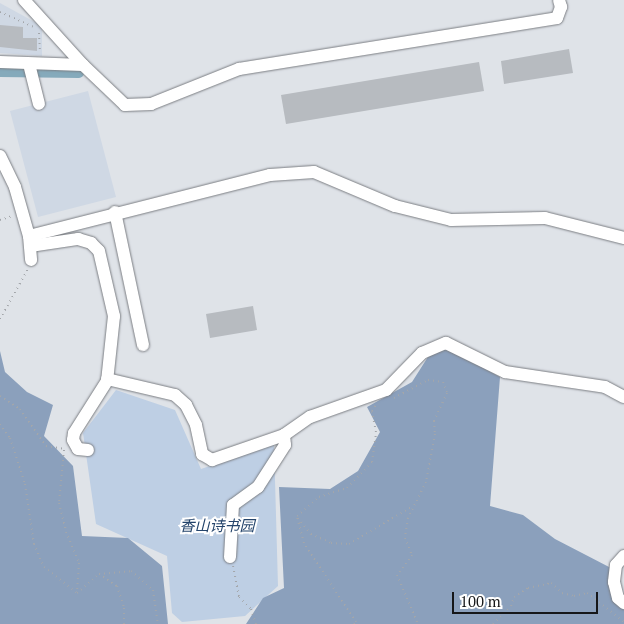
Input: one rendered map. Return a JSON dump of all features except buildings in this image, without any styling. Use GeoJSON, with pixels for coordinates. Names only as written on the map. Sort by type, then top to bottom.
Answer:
{"type":"FeatureCollection","features":[{"type":"Feature","properties":{"kind":"street"},"geometry":{"type":"LineString","coordinates":[[24,0],[127,110],[151,104],[239,69],[557,18],[561,7],[559,0]]}},
{"type":"Feature","properties":{"kind":"street"},"geometry":{"type":"LineString","coordinates":[[0,62],[30,70],[84,65]]}},
{"type":"Feature","properties":{"kind":"street"},"geometry":{"type":"LineString","coordinates":[[30,70],[39,104]]}},
{"type":"Feature","properties":{"kind":"street"},"geometry":{"type":"LineString","coordinates":[[0,156],[15,187],[29,241],[31,260]]}},
{"type":"Feature","properties":{"kind":"street"},"geometry":{"type":"LineString","coordinates":[[29,241],[115,212],[270,174],[314,172],[395,206],[452,220],[545,218],[624,238]]}},
{"type":"Feature","properties":{"kind":"street"},"geometry":{"type":"LineString","coordinates":[[115,212],[143,345]]}},
{"type":"Feature","properties":{"kind":"street"},"geometry":{"type":"LineString","coordinates":[[29,241],[78,239],[91,243],[99,252],[114,316],[108,379],[68,445],[88,450]]}},
{"type":"Feature","properties":{"kind":"street"},"geometry":{"type":"LineString","coordinates":[[108,379],[175,394],[186,405],[196,425],[202,454],[212,460],[284,435],[310,417],[386,390],[422,352],[446,343],[505,372],[605,386],[624,397]]}},
{"type":"Feature","properties":{"kind":"street"},"geometry":{"type":"LineString","coordinates":[[230,557],[233,505],[258,487],[285,445],[284,435]]}},
{"type":"Feature","properties":{"kind":"street"},"geometry":{"type":"LineString","coordinates":[[624,556],[616,564],[614,582],[618,598],[624,603]]}},
{"type":"Feature","properties":{"kind":"path"},"geometry":{"type":"LineString","coordinates":[[0,12],[39,30],[40,54]]}},
{"type":"Feature","properties":{"kind":"path"},"geometry":{"type":"LineString","coordinates":[[0,319],[15,297],[31,260]]}},
{"type":"Feature","properties":{"kind":"path"},"geometry":{"type":"LineString","coordinates":[[393,398],[428,380],[443,382],[447,393],[434,421],[436,434],[426,482],[413,506],[405,538],[412,555],[397,575],[418,624]]}},
{"type":"Feature","properties":{"kind":"path"},"geometry":{"type":"LineString","coordinates":[[0,396],[20,409],[46,446],[68,445],[59,503],[66,532],[79,563],[78,593]]}},
{"type":"Feature","properties":{"kind":"path"},"geometry":{"type":"LineString","coordinates":[[297,516],[319,497],[347,488],[372,462],[376,432],[372,411],[385,402]]}},
{"type":"Feature","properties":{"kind":"path"},"geometry":{"type":"LineString","coordinates":[[0,424],[10,438],[25,484],[34,544],[44,567],[78,593]]}},
{"type":"Feature","properties":{"kind":"path"},"geometry":{"type":"LineString","coordinates":[[297,516],[311,534],[332,543],[350,544],[413,506]]}},
{"type":"Feature","properties":{"kind":"path"},"geometry":{"type":"LineString","coordinates":[[297,516],[304,543],[354,624]]}},
{"type":"Feature","properties":{"kind":"path"},"geometry":{"type":"LineString","coordinates":[[230,557],[239,597],[251,609],[256,624]]}},
{"type":"Feature","properties":{"kind":"path"},"geometry":{"type":"LineString","coordinates":[[78,593],[99,574],[131,571],[153,590],[158,624]]}},
{"type":"Feature","properties":{"kind":"path"},"geometry":{"type":"LineString","coordinates":[[99,574],[118,586],[124,608],[124,624]]}},
{"type":"Feature","properties":{"kind":"path"},"geometry":{"type":"LineString","coordinates":[[493,624],[511,606],[514,597],[528,588],[551,583],[562,593],[574,596],[587,593],[624,622]]}},
{"type":"Feature","properties":{"kind":"shaded area"},"geometry":{"type":"Polygon","coordinates":[[[0,3],[42,26],[42,56],[0,53],[0,3]]]}},
{"type":"Feature","properties":{"kind":"shaded area"},"geometry":{"type":"Polygon","coordinates":[[[88,91],[116,197],[38,217],[10,111],[88,91]]]}},
{"type":"Feature","properties":{"kind":"shaded area"},"geometry":{"type":"Polygon","coordinates":[[[446,347],[500,377],[490,506],[523,515],[555,539],[611,568],[624,606],[624,624],[246,624],[263,598],[284,588],[279,487],[330,489],[358,471],[380,432],[367,407],[412,382],[433,349],[446,347]]]}},
{"type":"Feature","properties":{"kind":"shaded area"},"geometry":{"type":"Polygon","coordinates":[[[0,351],[5,372],[27,392],[53,405],[44,436],[73,466],[82,536],[128,538],[162,566],[168,624],[0,624],[0,351]]]}},
{"type":"Feature","properties":{"kind":"green space","name":"香山诗书园"},"geometry":{"type":"Polygon","coordinates":[[[116,390],[175,410],[201,469],[274,444],[278,586],[245,616],[182,622],[172,613],[167,556],[96,524],[83,433],[116,390]]]}},
{"type":"Feature","properties":{"kind":"waterway"},"geometry":{"type":"LineString","coordinates":[[0,72],[79,73]]}}]}
